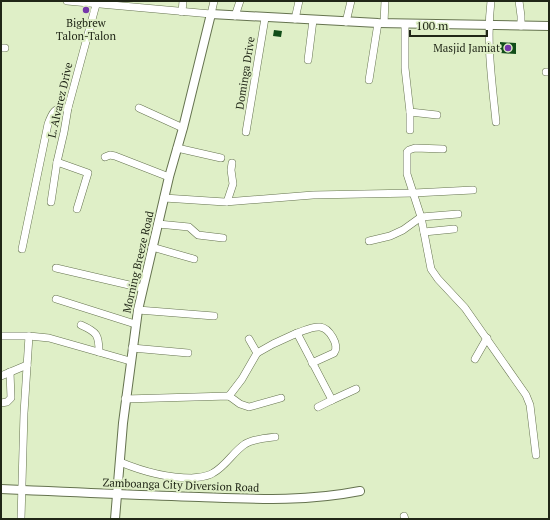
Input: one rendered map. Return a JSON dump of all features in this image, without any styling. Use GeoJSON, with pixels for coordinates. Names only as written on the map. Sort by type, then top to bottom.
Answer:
{"type":"FeatureCollection","features":[{"type":"Feature","properties":{"kind":"main road"},"geometry":{"type":"LineString","coordinates":[[211,14],[346,22],[549,26]]}},
{"type":"Feature","properties":{"kind":"main road","name":"Morning Breeze Road"},"geometry":{"type":"LineString","coordinates":[[115,519],[125,399],[135,324],[142,288],[169,177],[183,128],[211,14]]}},
{"type":"Feature","properties":{"kind":"main road","name":"Zamboanga City Diversion Road"},"geometry":{"type":"LineString","coordinates":[[1,489],[275,499],[320,498],[360,491]]}},
{"type":"Feature","properties":{"kind":"street"},"geometry":{"type":"LineString","coordinates":[[67,1],[211,14],[214,1]]}},
{"type":"Feature","properties":{"kind":"street"},"geometry":{"type":"LineString","coordinates":[[182,1],[182,12]]}},
{"type":"Feature","properties":{"kind":"street"},"geometry":{"type":"LineString","coordinates":[[235,16],[240,1]]}},
{"type":"Feature","properties":{"kind":"street"},"geometry":{"type":"LineString","coordinates":[[295,19],[299,1]]}},
{"type":"Feature","properties":{"kind":"street"},"geometry":{"type":"LineString","coordinates":[[346,22],[350,1]]}},
{"type":"Feature","properties":{"kind":"street"},"geometry":{"type":"LineString","coordinates":[[369,80],[385,1]]}},
{"type":"Feature","properties":{"kind":"street"},"geometry":{"type":"LineString","coordinates":[[491,1],[489,25],[496,122]]}},
{"type":"Feature","properties":{"kind":"street"},"geometry":{"type":"LineString","coordinates":[[519,1],[521,26]]}},
{"type":"Feature","properties":{"kind":"street","name":"L. Alvarez Drive"},"geometry":{"type":"LineString","coordinates":[[51,202],[57,162],[68,108],[97,3]]}},
{"type":"Feature","properties":{"kind":"street","name":"Dominga Drive"},"geometry":{"type":"LineString","coordinates":[[246,132],[264,18]]}},
{"type":"Feature","properties":{"kind":"street"},"geometry":{"type":"LineString","coordinates":[[308,60],[313,20]]}},
{"type":"Feature","properties":{"kind":"street"},"geometry":{"type":"LineString","coordinates":[[405,24],[405,68],[410,112],[410,130]]}},
{"type":"Feature","properties":{"kind":"street"},"geometry":{"type":"LineString","coordinates":[[22,249],[48,124],[52,115],[58,108],[68,108]]}},
{"type":"Feature","properties":{"kind":"street"},"geometry":{"type":"LineString","coordinates":[[139,108],[183,128]]}},
{"type":"Feature","properties":{"kind":"street"},"geometry":{"type":"LineString","coordinates":[[410,112],[437,115]]}},
{"type":"Feature","properties":{"kind":"street"},"geometry":{"type":"LineString","coordinates":[[177,148],[221,158]]}},
{"type":"Feature","properties":{"kind":"street"},"geometry":{"type":"LineString","coordinates":[[443,149],[415,148],[407,152],[407,174],[421,217],[429,264],[438,280],[465,308],[529,400],[536,455]]}},
{"type":"Feature","properties":{"kind":"street"},"geometry":{"type":"LineString","coordinates":[[105,157],[110,155],[115,156],[169,177]]}},
{"type":"Feature","properties":{"kind":"street"},"geometry":{"type":"LineString","coordinates":[[57,162],[88,173],[77,209]]}},
{"type":"Feature","properties":{"kind":"street"},"geometry":{"type":"LineString","coordinates":[[227,202],[233,184],[231,170],[232,163]]}},
{"type":"Feature","properties":{"kind":"street"},"geometry":{"type":"LineString","coordinates":[[164,198],[227,202],[305,195],[414,193],[473,190]]}},
{"type":"Feature","properties":{"kind":"street"},"geometry":{"type":"LineString","coordinates":[[369,241],[390,236],[403,230],[421,217],[458,214]]}},
{"type":"Feature","properties":{"kind":"street"},"geometry":{"type":"LineString","coordinates":[[158,224],[187,226],[192,228],[198,236],[223,238]]}},
{"type":"Feature","properties":{"kind":"street"},"geometry":{"type":"LineString","coordinates":[[424,232],[454,229]]}},
{"type":"Feature","properties":{"kind":"street"},"geometry":{"type":"LineString","coordinates":[[152,247],[194,259]]}},
{"type":"Feature","properties":{"kind":"street"},"geometry":{"type":"LineString","coordinates":[[56,268],[142,288]]}},
{"type":"Feature","properties":{"kind":"street"},"geometry":{"type":"LineString","coordinates":[[56,299],[135,324]]}},
{"type":"Feature","properties":{"kind":"street"},"geometry":{"type":"LineString","coordinates":[[138,310],[214,316]]}},
{"type":"Feature","properties":{"kind":"street"},"geometry":{"type":"LineString","coordinates":[[82,325],[96,334],[99,341],[99,352]]}},
{"type":"Feature","properties":{"kind":"street"},"geometry":{"type":"LineString","coordinates":[[228,396],[242,379],[257,353],[297,333],[314,327],[321,327],[327,331],[333,339],[336,350],[334,353],[312,363]]}},
{"type":"Feature","properties":{"kind":"street"},"geometry":{"type":"LineString","coordinates":[[297,333],[332,400]]}},
{"type":"Feature","properties":{"kind":"street"},"geometry":{"type":"LineString","coordinates":[[1,336],[49,338],[130,361]]}},
{"type":"Feature","properties":{"kind":"street"},"geometry":{"type":"LineString","coordinates":[[21,519],[29,336]]}},
{"type":"Feature","properties":{"kind":"street"},"geometry":{"type":"LineString","coordinates":[[474,359],[487,338]]}},
{"type":"Feature","properties":{"kind":"street"},"geometry":{"type":"LineString","coordinates":[[249,339],[257,353]]}},
{"type":"Feature","properties":{"kind":"street"},"geometry":{"type":"LineString","coordinates":[[132,348],[188,353]]}},
{"type":"Feature","properties":{"kind":"street"},"geometry":{"type":"LineString","coordinates":[[1,376],[27,365]]}},
{"type":"Feature","properties":{"kind":"street"},"geometry":{"type":"LineString","coordinates":[[1,403],[7,402],[11,398],[10,372]]}},
{"type":"Feature","properties":{"kind":"street"},"geometry":{"type":"LineString","coordinates":[[318,407],[356,390]]}},
{"type":"Feature","properties":{"kind":"street"},"geometry":{"type":"LineString","coordinates":[[125,399],[228,396],[240,404],[250,407],[281,398]]}},
{"type":"Feature","properties":{"kind":"street"},"geometry":{"type":"LineString","coordinates":[[120,462],[140,470],[175,478],[202,477],[212,474],[219,469],[246,443],[275,437]]}},
{"type":"Feature","properties":{"kind":"building"},"geometry":{"type":"Polygon","coordinates":[[[274,30],[282,31],[281,37],[273,36],[274,30]]]}},
{"type":"Feature","properties":{"kind":"building","name":"Masjid Jamiat"},"geometry":{"type":"Polygon","coordinates":[[[500,42],[516,43],[516,54],[500,53],[500,42]]]}},
{"type":"Feature","properties":{"kind":"place","name":"Bigbrew Talon-Talon"},"geometry":{"type":"Point","coordinates":[86,10]}},
{"type":"Feature","properties":{"kind":"place","name":"Masjid Jamiat"},"geometry":{"type":"Point","coordinates":[508,48]}}]}
